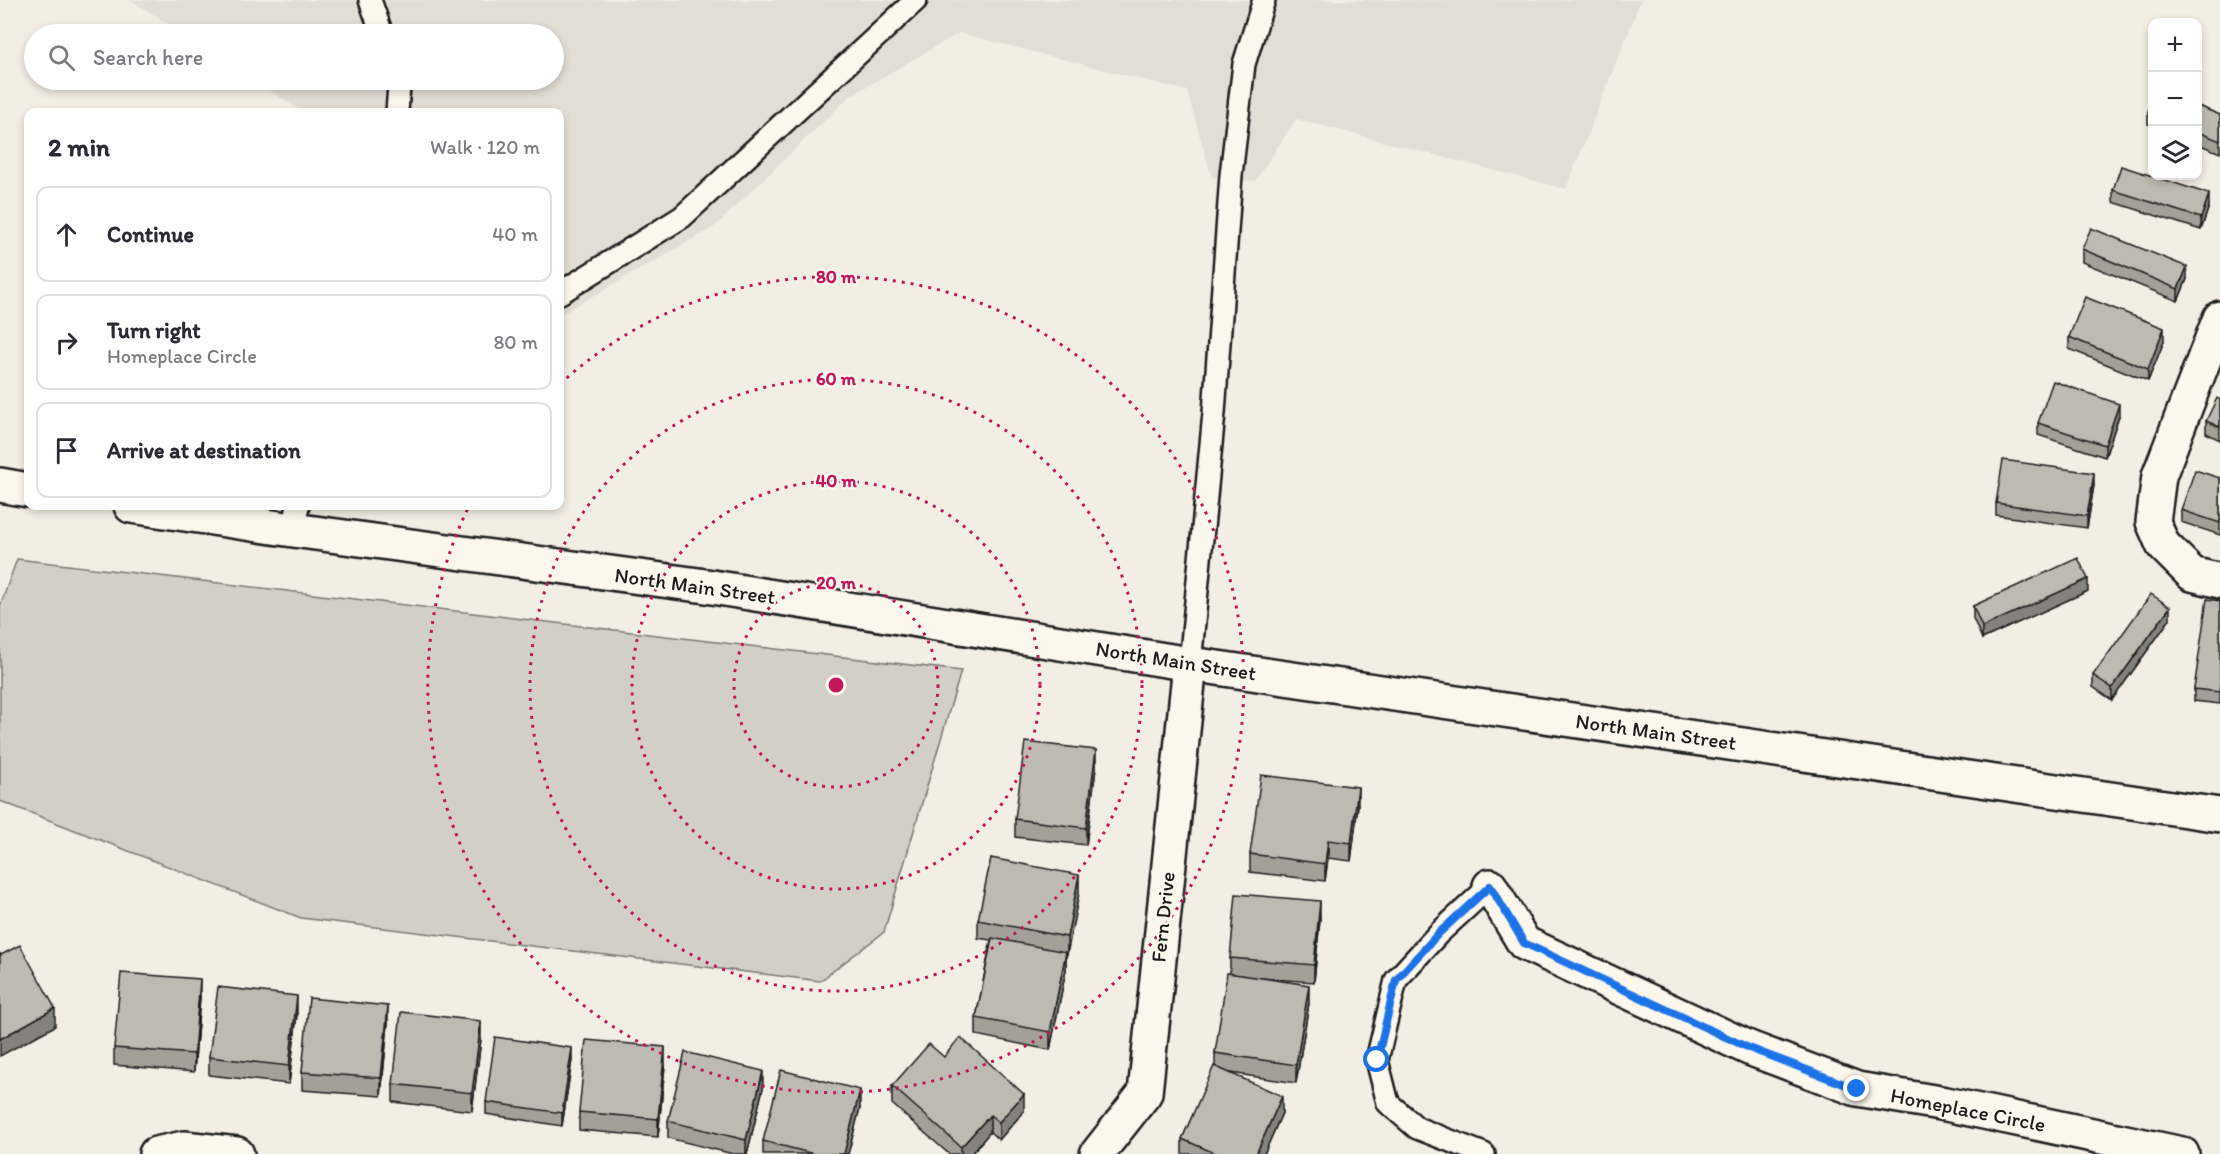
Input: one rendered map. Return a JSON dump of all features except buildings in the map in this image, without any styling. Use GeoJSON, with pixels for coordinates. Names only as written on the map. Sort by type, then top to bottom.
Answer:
{"type":"FeatureCollection","features":[{"type":"Feature","properties":{"kind":"main road"},"geometry":{"type":"LineString","coordinates":[[2220,318],[2159,476],[2153,522],[2163,545],[2192,574],[2220,581]]}},
{"type":"Feature","properties":{"kind":"main road"},"geometry":{"type":"LineString","coordinates":[[0,485],[24,489]]}},
{"type":"Feature","properties":{"kind":"main road","name":"North Main Street"},"geometry":{"type":"LineString","coordinates":[[186,510],[296,518],[1190,664],[2220,815]]}},
{"type":"Feature","properties":{"kind":"main road","name":"Fern Drive"},"geometry":{"type":"LineString","coordinates":[[1097,1154],[1145,1093],[1190,664]]}},
{"type":"Feature","properties":{"kind":"main road","name":"Homeplace Circle"},"geometry":{"type":"LineString","coordinates":[[1490,886],[1524,943],[1749,1048],[1857,1089],[1946,1104],[2182,1154]]}},
{"type":"Feature","properties":{"kind":"main road"},"geometry":{"type":"LineString","coordinates":[[156,1154],[184,1148],[237,1154]]}},
{"type":"Feature","properties":{"kind":"lane"},"geometry":{"type":"LineString","coordinates":[[370,0],[378,24]]}},
{"type":"Feature","properties":{"kind":"lane"},"geometry":{"type":"LineString","coordinates":[[564,291],[682,217],[916,0]]}},
{"type":"Feature","properties":{"kind":"lane"},"geometry":{"type":"LineString","coordinates":[[1190,664],[1214,413],[1231,175],[1244,64],[1264,0]]}},
{"type":"Feature","properties":{"kind":"lane"},"geometry":{"type":"LineString","coordinates":[[397,108],[399,90]]}},
{"type":"Feature","properties":{"kind":"lane"},"geometry":{"type":"LineString","coordinates":[[1484,1154],[1418,1128],[1388,1103],[1377,1060],[1396,980],[1439,933],[1490,886]]}},
{"type":"Feature","properties":{"kind":"shaded area"},"geometry":{"type":"Polygon","coordinates":[[[131,0],[1641,0],[1566,189],[1296,119],[1255,181],[1212,178],[1187,91],[959,33],[850,96],[714,227],[564,313],[564,108],[297,108],[269,90],[564,90],[564,24],[168,24],[131,0]]]}},
{"type":"Feature","properties":{"kind":"shaded area"},"geometry":{"type":"Polygon","coordinates":[[[17,559],[961,671],[884,932],[820,981],[301,918],[0,801],[0,606],[17,559]]]}},
{"type":"Feature","properties":{"kind":"route"},"geometry":{"type":"LineString","coordinates":[[1377,1060],[1396,980],[1439,933],[1490,886],[1524,943],[1749,1048],[1857,1089]]}}]}
